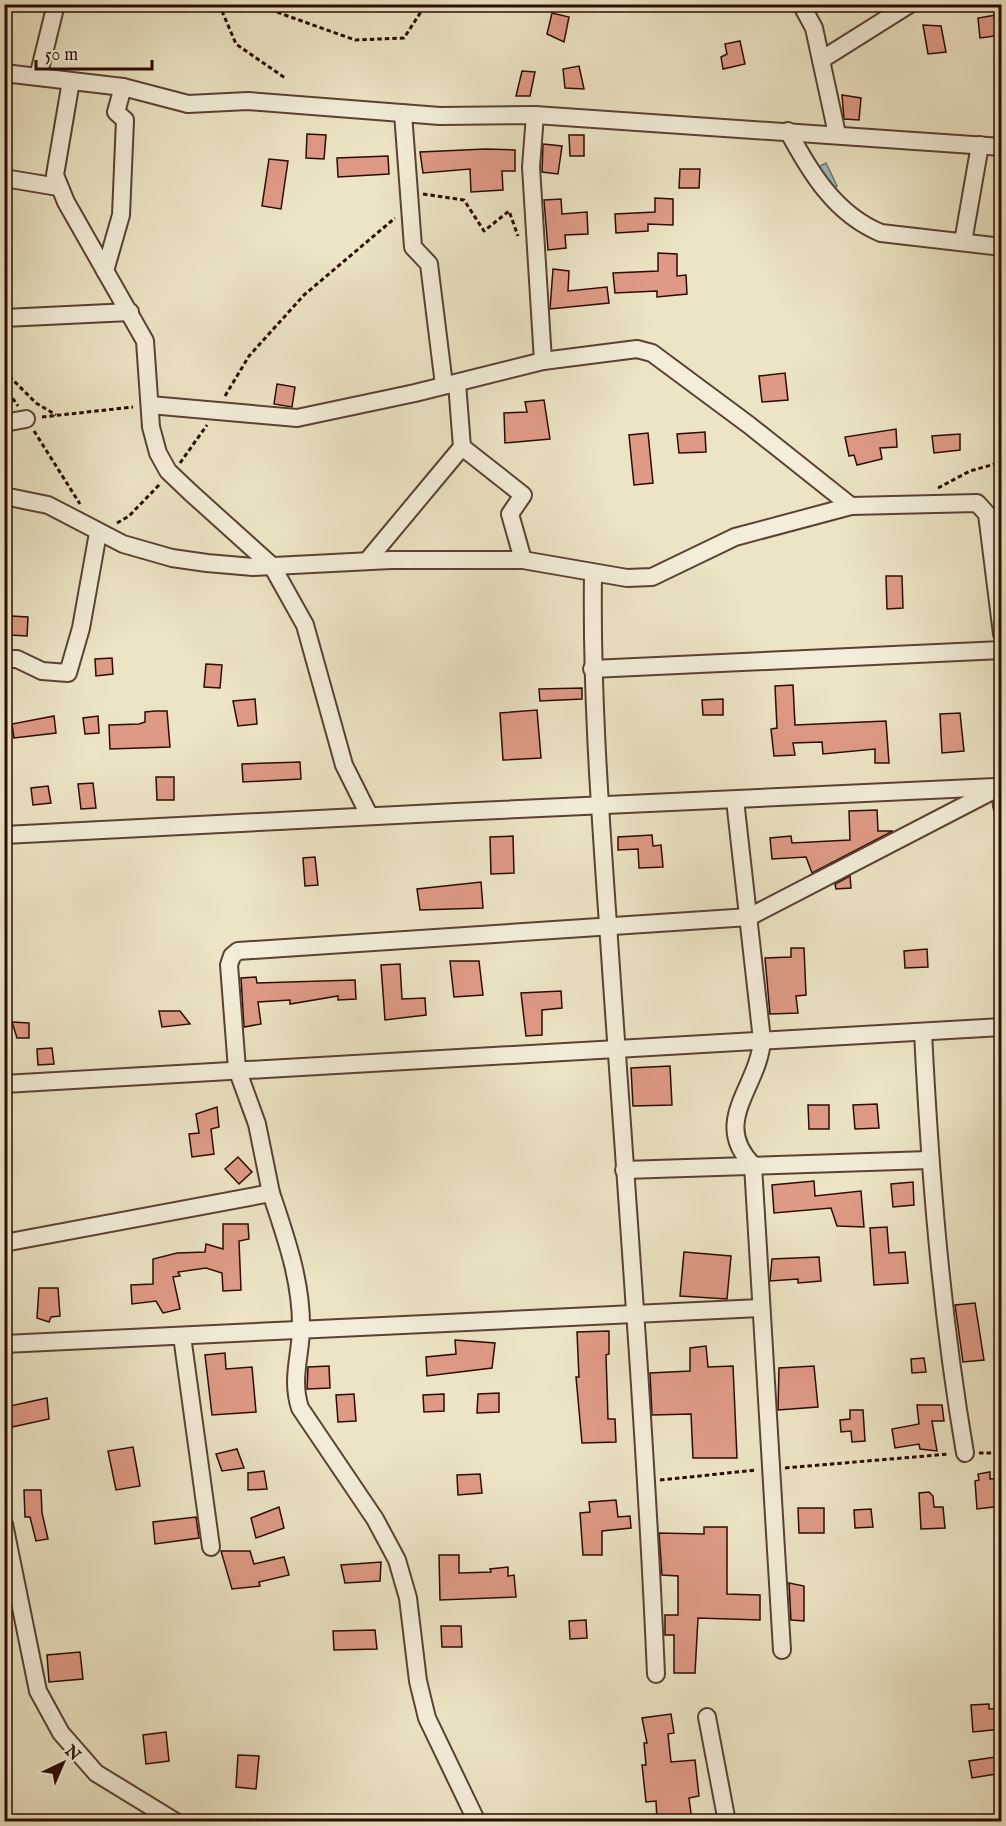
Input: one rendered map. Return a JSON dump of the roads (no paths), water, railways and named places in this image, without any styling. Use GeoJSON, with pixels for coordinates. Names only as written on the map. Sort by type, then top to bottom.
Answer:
{"type":"FeatureCollection","features":[{"type":"Feature","properties":{"kind":"street"},"geometry":{"type":"LineString","coordinates":[[38,77],[56,4]]}},
{"type":"Feature","properties":{"kind":"street"},"geometry":{"type":"LineString","coordinates":[[801,4],[814,28],[837,134]]}},
{"type":"Feature","properties":{"kind":"street"},"geometry":{"type":"LineString","coordinates":[[821,60],[910,4]]}},
{"type":"Feature","properties":{"kind":"street"},"geometry":{"type":"LineString","coordinates":[[4,73],[123,87],[188,105],[248,101],[440,116],[535,115],[788,130],[1002,147]]}},
{"type":"Feature","properties":{"kind":"street"},"geometry":{"type":"LineString","coordinates":[[70,81],[55,175],[58,187],[145,341],[151,427],[158,453],[171,473],[272,566],[305,625],[344,765],[369,815]]}},
{"type":"Feature","properties":{"kind":"street"},"geometry":{"type":"LineString","coordinates":[[105,271],[121,215],[125,120],[116,112],[123,87]]}},
{"type":"Feature","properties":{"kind":"street"},"geometry":{"type":"LineString","coordinates":[[403,113],[413,247],[429,264],[462,447],[524,495],[510,514],[523,560]]}},
{"type":"Feature","properties":{"kind":"street"},"geometry":{"type":"LineString","coordinates":[[535,115],[531,167],[543,361]]}},
{"type":"Feature","properties":{"kind":"street"},"geometry":{"type":"LineString","coordinates":[[788,130],[825,193],[868,228],[881,233],[1002,247]]}},
{"type":"Feature","properties":{"kind":"street"},"geometry":{"type":"LineString","coordinates":[[963,242],[980,145]]}},
{"type":"Feature","properties":{"kind":"street"},"geometry":{"type":"LineString","coordinates":[[4,178],[58,187]]}},
{"type":"Feature","properties":{"kind":"street"},"geometry":{"type":"LineString","coordinates":[[4,318],[130,312]]}},
{"type":"Feature","properties":{"kind":"street"},"geometry":{"type":"LineString","coordinates":[[150,405],[297,418],[543,361],[637,349],[652,353],[749,425],[851,506]]}},
{"type":"Feature","properties":{"kind":"street"},"geometry":{"type":"LineString","coordinates":[[4,423],[27,419]]}},
{"type":"Feature","properties":{"kind":"street"},"geometry":{"type":"LineString","coordinates":[[367,561],[462,447]]}},
{"type":"Feature","properties":{"kind":"street"},"geometry":{"type":"LineString","coordinates":[[4,496],[48,505],[123,543],[172,558],[253,567],[367,561],[523,560],[593,574],[652,578],[735,537],[851,506],[977,503],[987,514],[1002,634]]}},
{"type":"Feature","properties":{"kind":"street"},"geometry":{"type":"LineString","coordinates":[[9,656],[42,671],[69,673],[81,628],[98,532]]}},
{"type":"Feature","properties":{"kind":"street"},"geometry":{"type":"LineString","coordinates":[[593,574],[591,669],[624,1170],[648,1481],[656,1674]]}},
{"type":"Feature","properties":{"kind":"street"},"geometry":{"type":"LineString","coordinates":[[591,669],[1002,650]]}},
{"type":"Feature","properties":{"kind":"street"},"geometry":{"type":"LineString","coordinates":[[4,835],[369,815],[600,807],[1001,788]]}},
{"type":"Feature","properties":{"kind":"street"},"geometry":{"type":"LineString","coordinates":[[1001,788],[1002,806]]}},
{"type":"Feature","properties":{"kind":"street"},"geometry":{"type":"LineString","coordinates":[[477,1821],[428,1718],[418,1681],[408,1598],[397,1560],[375,1519],[300,1408],[295,1391],[301,1330],[296,1268],[272,1193],[257,1124],[237,1070],[229,965],[232,956],[238,951],[749,917],[1001,788]]}},
{"type":"Feature","properties":{"kind":"street"},"geometry":{"type":"LineString","coordinates":[[735,800],[762,1040],[761,1056],[738,1106],[735,1138],[740,1153],[753,1165],[782,1650]]}},
{"type":"Feature","properties":{"kind":"street"},"geometry":{"type":"LineString","coordinates":[[4,1084],[1002,1027]]}},
{"type":"Feature","properties":{"kind":"street"},"geometry":{"type":"LineString","coordinates":[[923,1032],[930,1160],[950,1362],[965,1453]]}},
{"type":"Feature","properties":{"kind":"street"},"geometry":{"type":"LineString","coordinates":[[624,1170],[930,1160]]}},
{"type":"Feature","properties":{"kind":"street"},"geometry":{"type":"LineString","coordinates":[[4,1243],[272,1193]]}},
{"type":"Feature","properties":{"kind":"street"},"geometry":{"type":"LineString","coordinates":[[4,1344],[760,1308]]}},
{"type":"Feature","properties":{"kind":"street"},"geometry":{"type":"LineString","coordinates":[[182,1336],[211,1547]]}},
{"type":"Feature","properties":{"kind":"street"},"geometry":{"type":"LineString","coordinates":[[4,1524],[38,1691],[61,1733],[96,1773],[176,1821]]}},
{"type":"Feature","properties":{"kind":"street"},"geometry":{"type":"LineString","coordinates":[[707,1717],[727,1821]]}},
{"type":"Feature","properties":{"kind":"water"},"geometry":{"type":"Polygon","coordinates":[[[826,163],[837,186],[825,193],[810,171],[826,163]]]}}]}
